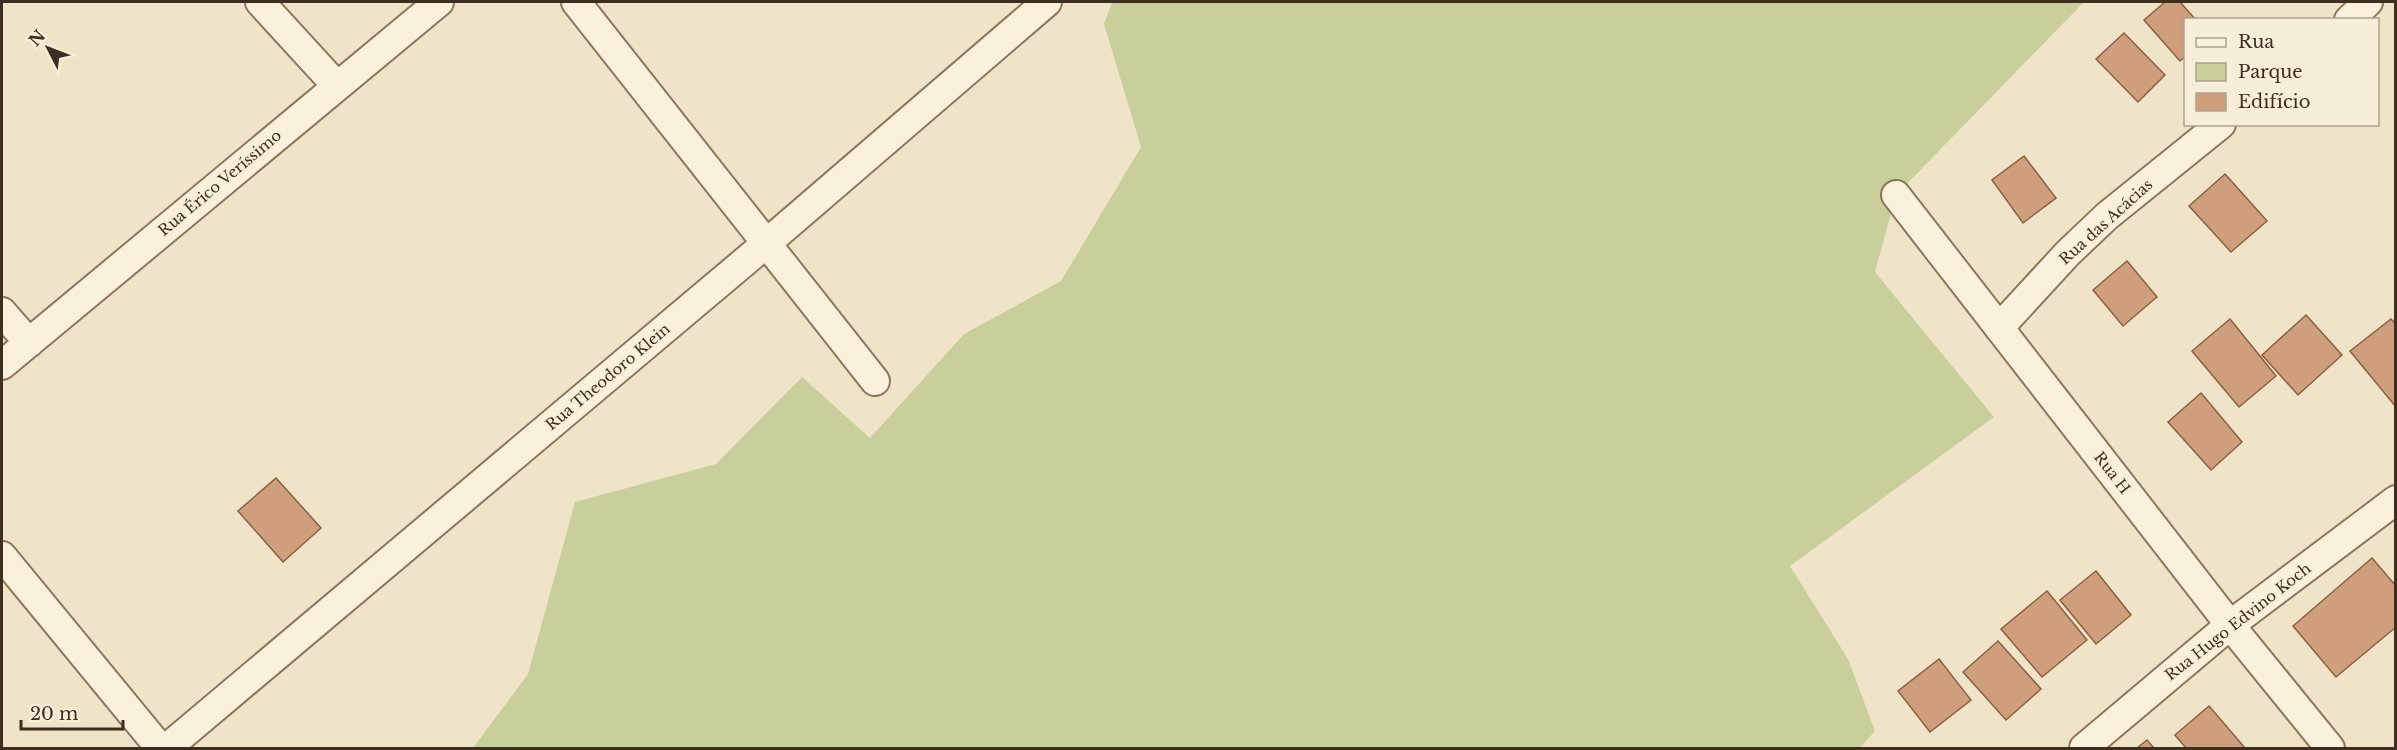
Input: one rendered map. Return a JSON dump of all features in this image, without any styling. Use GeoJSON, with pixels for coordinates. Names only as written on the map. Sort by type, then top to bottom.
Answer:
{"type":"FeatureCollection","features":[{"type":"Feature","properties":{"kind":"street"},"geometry":{"type":"LineString","coordinates":[[260,2],[336,85]]}},
{"type":"Feature","properties":{"kind":"street","name":"Rua Érico Veríssimo"},"geometry":{"type":"LineString","coordinates":[[2,365],[336,85],[439,2]]}},
{"type":"Feature","properties":{"kind":"street"},"geometry":{"type":"LineString","coordinates":[[576,2],[876,381]]}},
{"type":"Feature","properties":{"kind":"street","name":"Rua Theodoro Klein"},"geometry":{"type":"LineString","coordinates":[[167,748],[768,242],[1047,2]]}},
{"type":"Feature","properties":{"kind":"street"},"geometry":{"type":"LineString","coordinates":[[2351,18],[2368,2]]}},
{"type":"Feature","properties":{"kind":"street","name":"Rua das Acácias"},"geometry":{"type":"LineString","coordinates":[[1999,328],[2068,253],[2107,216],[2219,126]]}},
{"type":"Feature","properties":{"kind":"street","name":"Rua H"},"geometry":{"type":"LineString","coordinates":[[1896,195],[2229,625],[2330,748]]}},
{"type":"Feature","properties":{"kind":"street"},"geometry":{"type":"LineString","coordinates":[[2,312],[29,343]]}},
{"type":"Feature","properties":{"kind":"street","name":"Rua Hugo Edvino Koch"},"geometry":{"type":"LineString","coordinates":[[2084,748],[2229,625],[2396,500]]}},
{"type":"Feature","properties":{"kind":"street"},"geometry":{"type":"LineString","coordinates":[[2,556],[160,748]]}},
{"type":"Feature","properties":{"kind":"green space"},"geometry":{"type":"Polygon","coordinates":[[[1112,2],[2084,2],[1896,195],[1875,272],[1994,417],[1790,566],[1848,659],[1875,731],[1860,748],[473,748],[528,674],[575,502],[716,464],[802,377],[870,438],[964,334],[1061,281],[1141,147],[1104,24],[1112,2]]]}},
{"type":"Feature","properties":{"kind":"building"},"geometry":{"type":"Polygon","coordinates":[[[2165,2],[2180,2],[2194,18],[2184,18],[2184,58],[2180,61],[2144,20],[2165,2]]]}},
{"type":"Feature","properties":{"kind":"building"},"geometry":{"type":"Polygon","coordinates":[[[2124,33],[2165,75],[2138,102],[2096,59],[2124,33]]]}},
{"type":"Feature","properties":{"kind":"building"},"geometry":{"type":"Polygon","coordinates":[[[2024,156],[2056,198],[2023,223],[1992,180],[2024,156]]]}},
{"type":"Feature","properties":{"kind":"building"},"geometry":{"type":"Polygon","coordinates":[[[2225,174],[2267,221],[2231,252],[2189,206],[2225,174]]]}},
{"type":"Feature","properties":{"kind":"building"},"geometry":{"type":"Polygon","coordinates":[[[2127,261],[2157,297],[2123,326],[2093,290],[2127,261]]]}},
{"type":"Feature","properties":{"kind":"building"},"geometry":{"type":"Polygon","coordinates":[[[2306,315],[2342,355],[2298,395],[2262,355],[2306,315]]]}},
{"type":"Feature","properties":{"kind":"building"},"geometry":{"type":"Polygon","coordinates":[[[2230,319],[2276,376],[2239,407],[2192,351],[2230,319]]]}},
{"type":"Feature","properties":{"kind":"building"},"geometry":{"type":"Polygon","coordinates":[[[2391,319],[2396,324],[2396,407],[2350,351],[2391,319]]]}},
{"type":"Feature","properties":{"kind":"building"},"geometry":{"type":"Polygon","coordinates":[[[2201,393],[2242,442],[2211,470],[2168,422],[2201,393]]]}},
{"type":"Feature","properties":{"kind":"building"},"geometry":{"type":"Polygon","coordinates":[[[276,478],[321,528],[283,562],[238,511],[276,478]]]}},
{"type":"Feature","properties":{"kind":"building"},"geometry":{"type":"Polygon","coordinates":[[[2372,558],[2396,586],[2396,627],[2336,677],[2293,626],[2372,558]]]}},
{"type":"Feature","properties":{"kind":"building"},"geometry":{"type":"Polygon","coordinates":[[[2096,571],[2131,615],[2096,644],[2060,600],[2096,571]]]}},
{"type":"Feature","properties":{"kind":"building"},"geometry":{"type":"Polygon","coordinates":[[[2047,591],[2087,640],[2042,677],[2001,629],[2047,591]]]}},
{"type":"Feature","properties":{"kind":"building"},"geometry":{"type":"Polygon","coordinates":[[[1998,641],[2041,689],[2006,720],[1963,672],[1998,641]]]}},
{"type":"Feature","properties":{"kind":"building"},"geometry":{"type":"Polygon","coordinates":[[[1939,659],[1971,700],[1930,732],[1898,691],[1939,659]]]}},
{"type":"Feature","properties":{"kind":"building"},"geometry":{"type":"Polygon","coordinates":[[[2209,706],[2245,748],[2186,748],[2175,735],[2209,706]]]}},
{"type":"Feature","properties":{"kind":"building"},"geometry":{"type":"Polygon","coordinates":[[[2147,740],[2154,748],[2137,748],[2147,740]]]}}]}
